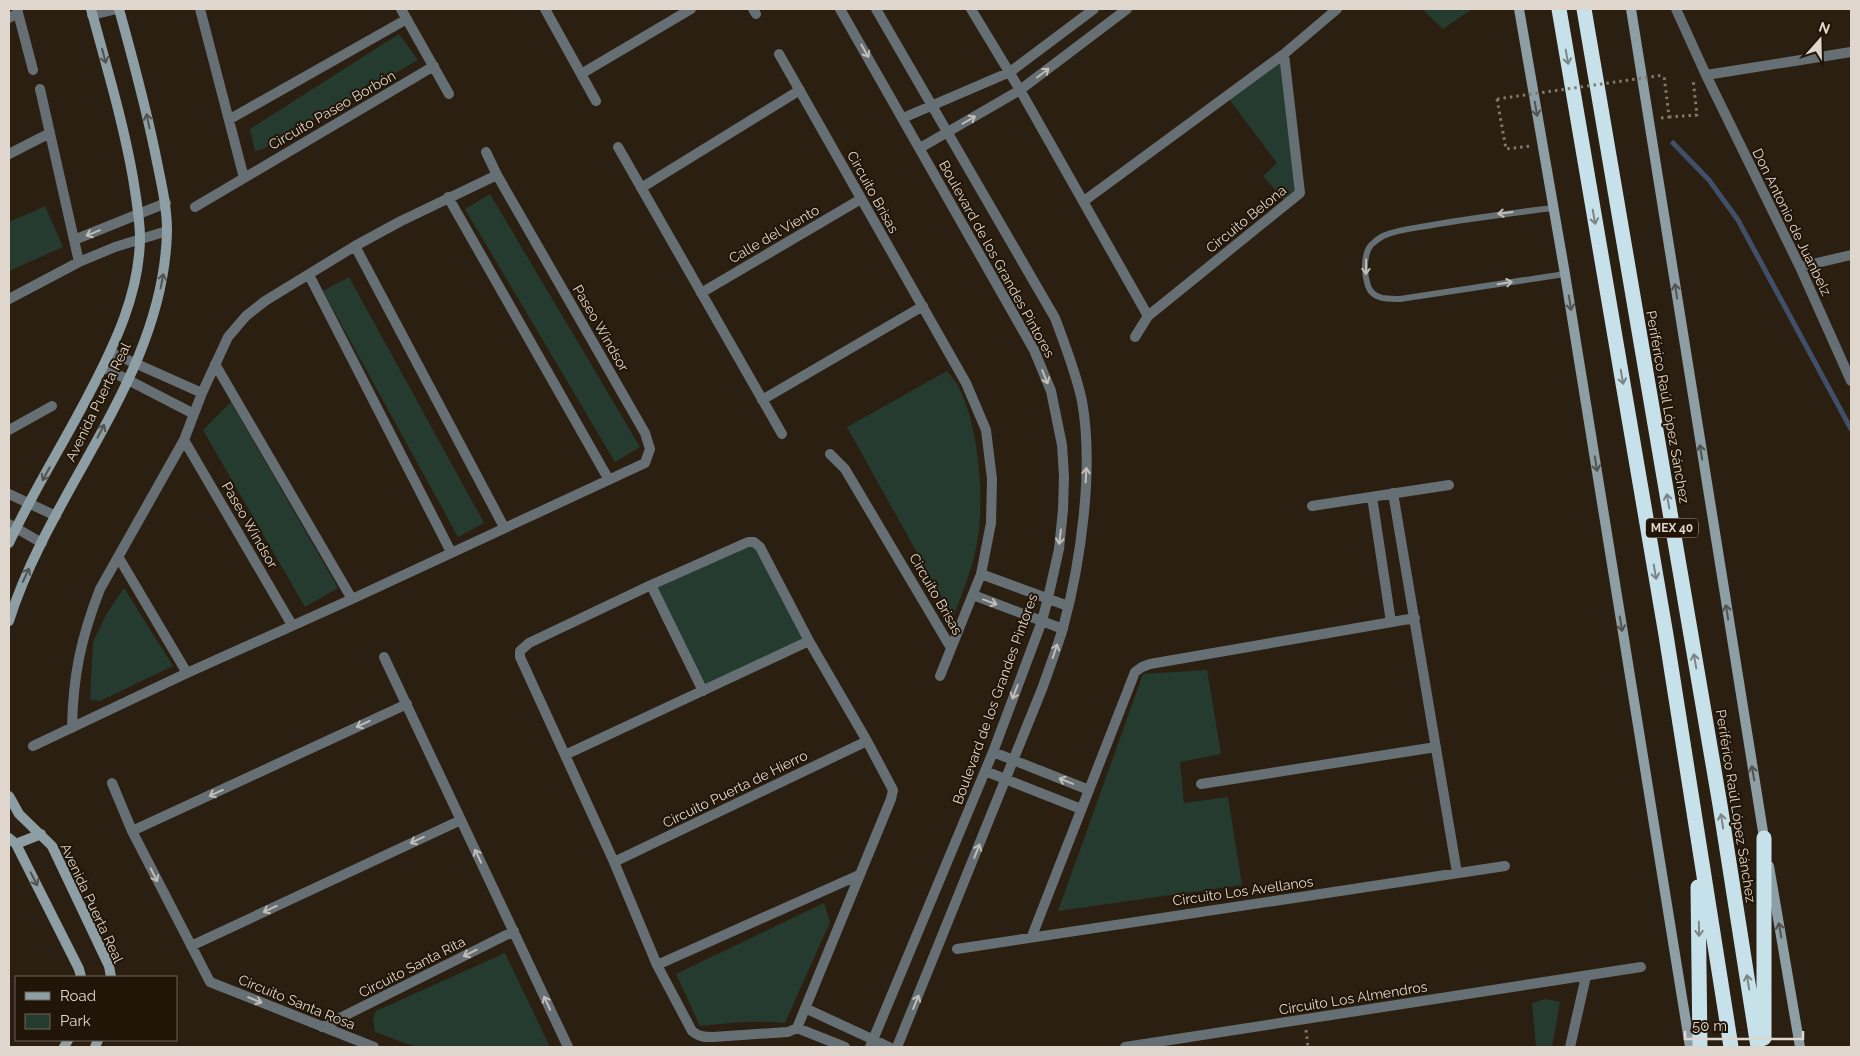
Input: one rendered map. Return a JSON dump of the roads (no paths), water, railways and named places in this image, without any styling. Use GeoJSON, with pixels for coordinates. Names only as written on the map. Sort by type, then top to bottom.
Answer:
{"type":"FeatureCollection","features":[{"type":"Feature","properties":{"kind":"highway","name":"MEX 40"},"geometry":{"type":"LineString","coordinates":[[1559,9],[1666,635],[1732,1047]]}},
{"type":"Feature","properties":{"kind":"highway","name":"Periférico Raúl López Sánchez"},"geometry":{"type":"LineString","coordinates":[[1584,9],[1718,795],[1758,1047]]}},
{"type":"Feature","properties":{"kind":"highway"},"geometry":{"type":"LineString","coordinates":[[1696,828],[1700,1047]]}},
{"type":"Feature","properties":{"kind":"highway"},"geometry":{"type":"LineString","coordinates":[[1764,838],[1764,1047]]}},
{"type":"Feature","properties":{"kind":"main road","name":"Avenida Puerta Real"},"geometry":{"type":"LineString","coordinates":[[9,621],[24,578],[128,381],[158,298],[164,266],[167,231],[166,203],[144,101],[118,9]]}},
{"type":"Feature","properties":{"kind":"main road"},"geometry":{"type":"LineString","coordinates":[[1519,9],[1565,274],[1690,1047]]}},
{"type":"Feature","properties":{"kind":"main road"},"geometry":{"type":"LineString","coordinates":[[1631,9],[1764,838],[1800,1047]]}},
{"type":"Feature","properties":{"kind":"main road","name":"Avenida Puerta Real"},"geometry":{"type":"LineString","coordinates":[[9,543],[12,526],[29,504],[103,367],[125,318],[133,288],[140,239],[139,214],[131,164],[92,12]]}},
{"type":"Feature","properties":{"kind":"main road","name":"Avenida Puerta Real"},"geometry":{"type":"LineString","coordinates":[[9,796],[19,814],[42,834],[52,846],[109,966],[110,976]]}},
{"type":"Feature","properties":{"kind":"main road"},"geometry":{"type":"LineString","coordinates":[[42,834],[12,841],[79,969],[81,976]]}},
{"type":"Feature","properties":{"kind":"street"},"geometry":{"type":"LineString","coordinates":[[92,12],[118,9]]}},
{"type":"Feature","properties":{"kind":"street"},"geometry":{"type":"LineString","coordinates":[[200,9],[244,178]]}},
{"type":"Feature","properties":{"kind":"street"},"geometry":{"type":"LineString","coordinates":[[402,9],[450,94]]}},
{"type":"Feature","properties":{"kind":"street"},"geometry":{"type":"LineString","coordinates":[[544,9],[596,100]]}},
{"type":"Feature","properties":{"kind":"street"},"geometry":{"type":"LineString","coordinates":[[581,74],[691,9]]}},
{"type":"Feature","properties":{"kind":"street","name":"Boulevard de los Grandes Pintores"},"geometry":{"type":"LineString","coordinates":[[840,9],[1034,350],[1051,391],[1062,445],[1064,476],[1063,510],[1058,549],[1042,621],[993,752],[871,1043]]}},
{"type":"Feature","properties":{"kind":"street","name":"Boulevard de los Grandes Pintores"},"geometry":{"type":"LineString","coordinates":[[876,9],[1055,318],[1070,359],[1082,401],[1087,442],[1082,522],[1063,629],[1014,760],[897,1047]]}},
{"type":"Feature","properties":{"kind":"street"},"geometry":{"type":"LineString","coordinates":[[972,9],[1010,72],[1148,316]]}},
{"type":"Feature","properties":{"kind":"street"},"geometry":{"type":"LineString","coordinates":[[903,118],[1010,72],[1094,9]]}},
{"type":"Feature","properties":{"kind":"street"},"geometry":{"type":"LineString","coordinates":[[920,148],[1020,90],[1127,9]]}},
{"type":"Feature","properties":{"kind":"street"},"geometry":{"type":"LineString","coordinates":[[1084,202],[1284,54],[1337,9]]}},
{"type":"Feature","properties":{"kind":"street","name":"Don Antonio de Juanbelz"},"geometry":{"type":"LineString","coordinates":[[1676,9],[1706,75],[1800,267],[1851,381]]}},
{"type":"Feature","properties":{"kind":"street"},"geometry":{"type":"LineString","coordinates":[[14,13],[33,70]]}},
{"type":"Feature","properties":{"kind":"street"},"geometry":{"type":"LineString","coordinates":[[230,119],[407,19]]}},
{"type":"Feature","properties":{"kind":"street"},"geometry":{"type":"LineString","coordinates":[[1706,75],[1851,52]]}},
{"type":"Feature","properties":{"kind":"street","name":"Circuito Brisas"},"geometry":{"type":"LineString","coordinates":[[779,54],[966,383],[986,430],[992,479],[991,523],[981,574],[940,676]]}},
{"type":"Feature","properties":{"kind":"street","name":"Circuito Belona"},"geometry":{"type":"LineString","coordinates":[[1135,337],[1148,316],[1300,193],[1284,54]]}},
{"type":"Feature","properties":{"kind":"street","name":"Circuito Paseo Borbón"},"geometry":{"type":"LineString","coordinates":[[195,206],[434,66]]}},
{"type":"Feature","properties":{"kind":"street"},"geometry":{"type":"LineString","coordinates":[[40,89],[79,262]]}},
{"type":"Feature","properties":{"kind":"street"},"geometry":{"type":"LineString","coordinates":[[641,188],[800,90]]}},
{"type":"Feature","properties":{"kind":"street"},"geometry":{"type":"LineString","coordinates":[[9,154],[50,132]]}},
{"type":"Feature","properties":{"kind":"street"},"geometry":{"type":"LineString","coordinates":[[618,147],[782,434]]}},
{"type":"Feature","properties":{"kind":"street","name":"Paseo Windsor"},"geometry":{"type":"LineString","coordinates":[[33,746],[645,462],[650,448],[645,433],[497,175],[486,152]]}},
{"type":"Feature","properties":{"kind":"street"},"geometry":{"type":"LineString","coordinates":[[72,728],[72,694],[76,665],[82,640],[100,589],[184,440],[202,393],[228,336],[246,316],[265,302],[354,246],[448,197],[497,175]]}},
{"type":"Feature","properties":{"kind":"street"},"geometry":{"type":"LineString","coordinates":[[448,197],[609,480]]}},
{"type":"Feature","properties":{"kind":"street","name":"Calle del Viento"},"geometry":{"type":"LineString","coordinates":[[701,293],[861,199]]}},
{"type":"Feature","properties":{"kind":"street"},"geometry":{"type":"LineString","coordinates":[[74,240],[166,203]]}},
{"type":"Feature","properties":{"kind":"street"},"geometry":{"type":"LineString","coordinates":[[9,299],[79,262],[167,231]]}},
{"type":"Feature","properties":{"kind":"street"},"geometry":{"type":"LineString","coordinates":[[354,246],[504,527]]}},
{"type":"Feature","properties":{"kind":"street"},"geometry":{"type":"LineString","coordinates":[[1800,267],[1851,255]]}},
{"type":"Feature","properties":{"kind":"street"},"geometry":{"type":"LineString","coordinates":[[309,275],[451,552]]}},
{"type":"Feature","properties":{"kind":"street"},"geometry":{"type":"LineString","coordinates":[[762,400],[923,306]]}},
{"type":"Feature","properties":{"kind":"street"},"geometry":{"type":"LineString","coordinates":[[110,352],[202,393]]}},
{"type":"Feature","properties":{"kind":"street"},"geometry":{"type":"LineString","coordinates":[[215,364],[352,599]]}},
{"type":"Feature","properties":{"kind":"street"},"geometry":{"type":"LineString","coordinates":[[103,367],[194,414]]}},
{"type":"Feature","properties":{"kind":"street"},"geometry":{"type":"LineString","coordinates":[[9,430],[52,406]]}},
{"type":"Feature","properties":{"kind":"street","name":"Paseo Windsor"},"geometry":{"type":"LineString","coordinates":[[184,440],[292,625]]}},
{"type":"Feature","properties":{"kind":"street","name":"Circuito Brisas"},"geometry":{"type":"LineString","coordinates":[[830,454],[845,469],[951,648]]}},
{"type":"Feature","properties":{"kind":"street"},"geometry":{"type":"LineString","coordinates":[[1312,506],[1449,485]]}},
{"type":"Feature","properties":{"kind":"street"},"geometry":{"type":"LineString","coordinates":[[1393,493],[1457,873]]}},
{"type":"Feature","properties":{"kind":"street"},"geometry":{"type":"LineString","coordinates":[[9,494],[56,516]]}},
{"type":"Feature","properties":{"kind":"street"},"geometry":{"type":"LineString","coordinates":[[1372,497],[1391,622]]}},
{"type":"Feature","properties":{"kind":"street"},"geometry":{"type":"LineString","coordinates":[[12,526],[42,543]]}},
{"type":"Feature","properties":{"kind":"street"},"geometry":{"type":"LineString","coordinates":[[748,542],[754,542],[760,547],[809,641],[868,740],[891,784],[893,790],[891,799],[798,1028],[788,1032],[704,1037],[697,1035],[688,1026],[657,964],[614,862],[521,663],[520,651],[528,643],[652,584],[748,542]]}},
{"type":"Feature","properties":{"kind":"street"},"geometry":{"type":"LineString","coordinates":[[119,558],[187,673]]}},
{"type":"Feature","properties":{"kind":"street"},"geometry":{"type":"LineString","coordinates":[[981,574],[1068,606]]}},
{"type":"Feature","properties":{"kind":"street"},"geometry":{"type":"LineString","coordinates":[[652,584],[703,691]]}},
{"type":"Feature","properties":{"kind":"street"},"geometry":{"type":"LineString","coordinates":[[973,595],[1063,629]]}},
{"type":"Feature","properties":{"kind":"street"},"geometry":{"type":"LineString","coordinates":[[1032,936],[1135,672],[1142,667],[1415,618]]}},
{"type":"Feature","properties":{"kind":"street"},"geometry":{"type":"LineString","coordinates":[[565,755],[809,641]]}},
{"type":"Feature","properties":{"kind":"street"},"geometry":{"type":"LineString","coordinates":[[384,657],[568,1047]]}},
{"type":"Feature","properties":{"kind":"street"},"geometry":{"type":"LineString","coordinates":[[132,831],[407,704]]}},
{"type":"Feature","properties":{"kind":"street","name":"Circuito Puerta de Hierro"},"geometry":{"type":"LineString","coordinates":[[614,862],[868,740]]}},
{"type":"Feature","properties":{"kind":"street"},"geometry":{"type":"LineString","coordinates":[[1201,784],[1436,746]]}},
{"type":"Feature","properties":{"kind":"street"},"geometry":{"type":"LineString","coordinates":[[993,752],[1089,790]]}},
{"type":"Feature","properties":{"kind":"street"},"geometry":{"type":"LineString","coordinates":[[985,771],[1081,809]]}},
{"type":"Feature","properties":{"kind":"street"},"geometry":{"type":"LineString","coordinates":[[112,783],[132,831],[191,946],[461,820]]}},
{"type":"Feature","properties":{"kind":"street","name":"Circuito Los Avellanos"},"geometry":{"type":"LineString","coordinates":[[957,949],[1032,936],[1505,866]]}},
{"type":"Feature","properties":{"kind":"street"},"geometry":{"type":"LineString","coordinates":[[657,964],[859,875]]}},
{"type":"Feature","properties":{"kind":"street","name":"Circuito Santa Rita"},"geometry":{"type":"LineString","coordinates":[[322,1027],[514,931]]}},
{"type":"Feature","properties":{"kind":"street","name":"Circuito Santa Rosa"},"geometry":{"type":"LineString","coordinates":[[191,946],[210,982],[374,1047]]}},
{"type":"Feature","properties":{"kind":"street","name":"Circuito Los Almendros"},"geometry":{"type":"LineString","coordinates":[[1125,1047],[1641,967]]}},
{"type":"Feature","properties":{"kind":"street"},"geometry":{"type":"LineString","coordinates":[[1570,1047],[1586,976]]}},
{"type":"Feature","properties":{"kind":"street"},"geometry":{"type":"LineString","coordinates":[[807,1009],[871,1043],[888,1047]]}},
{"type":"Feature","properties":{"kind":"street"},"geometry":{"type":"LineString","coordinates":[[798,1028],[845,1047]]}},
{"type":"Feature","properties":{"kind":"lane"},"geometry":{"type":"LineString","coordinates":[[1553,208],[1490,215],[1399,231],[1382,236],[1372,244],[1367,252],[1366,278],[1368,288],[1374,295],[1386,299],[1400,299],[1565,274]]}},
{"type":"Feature","properties":{"kind":"waterway"},"geometry":{"type":"LineString","coordinates":[[1673,143],[1709,180],[1738,220],[1851,429]]}}]}
